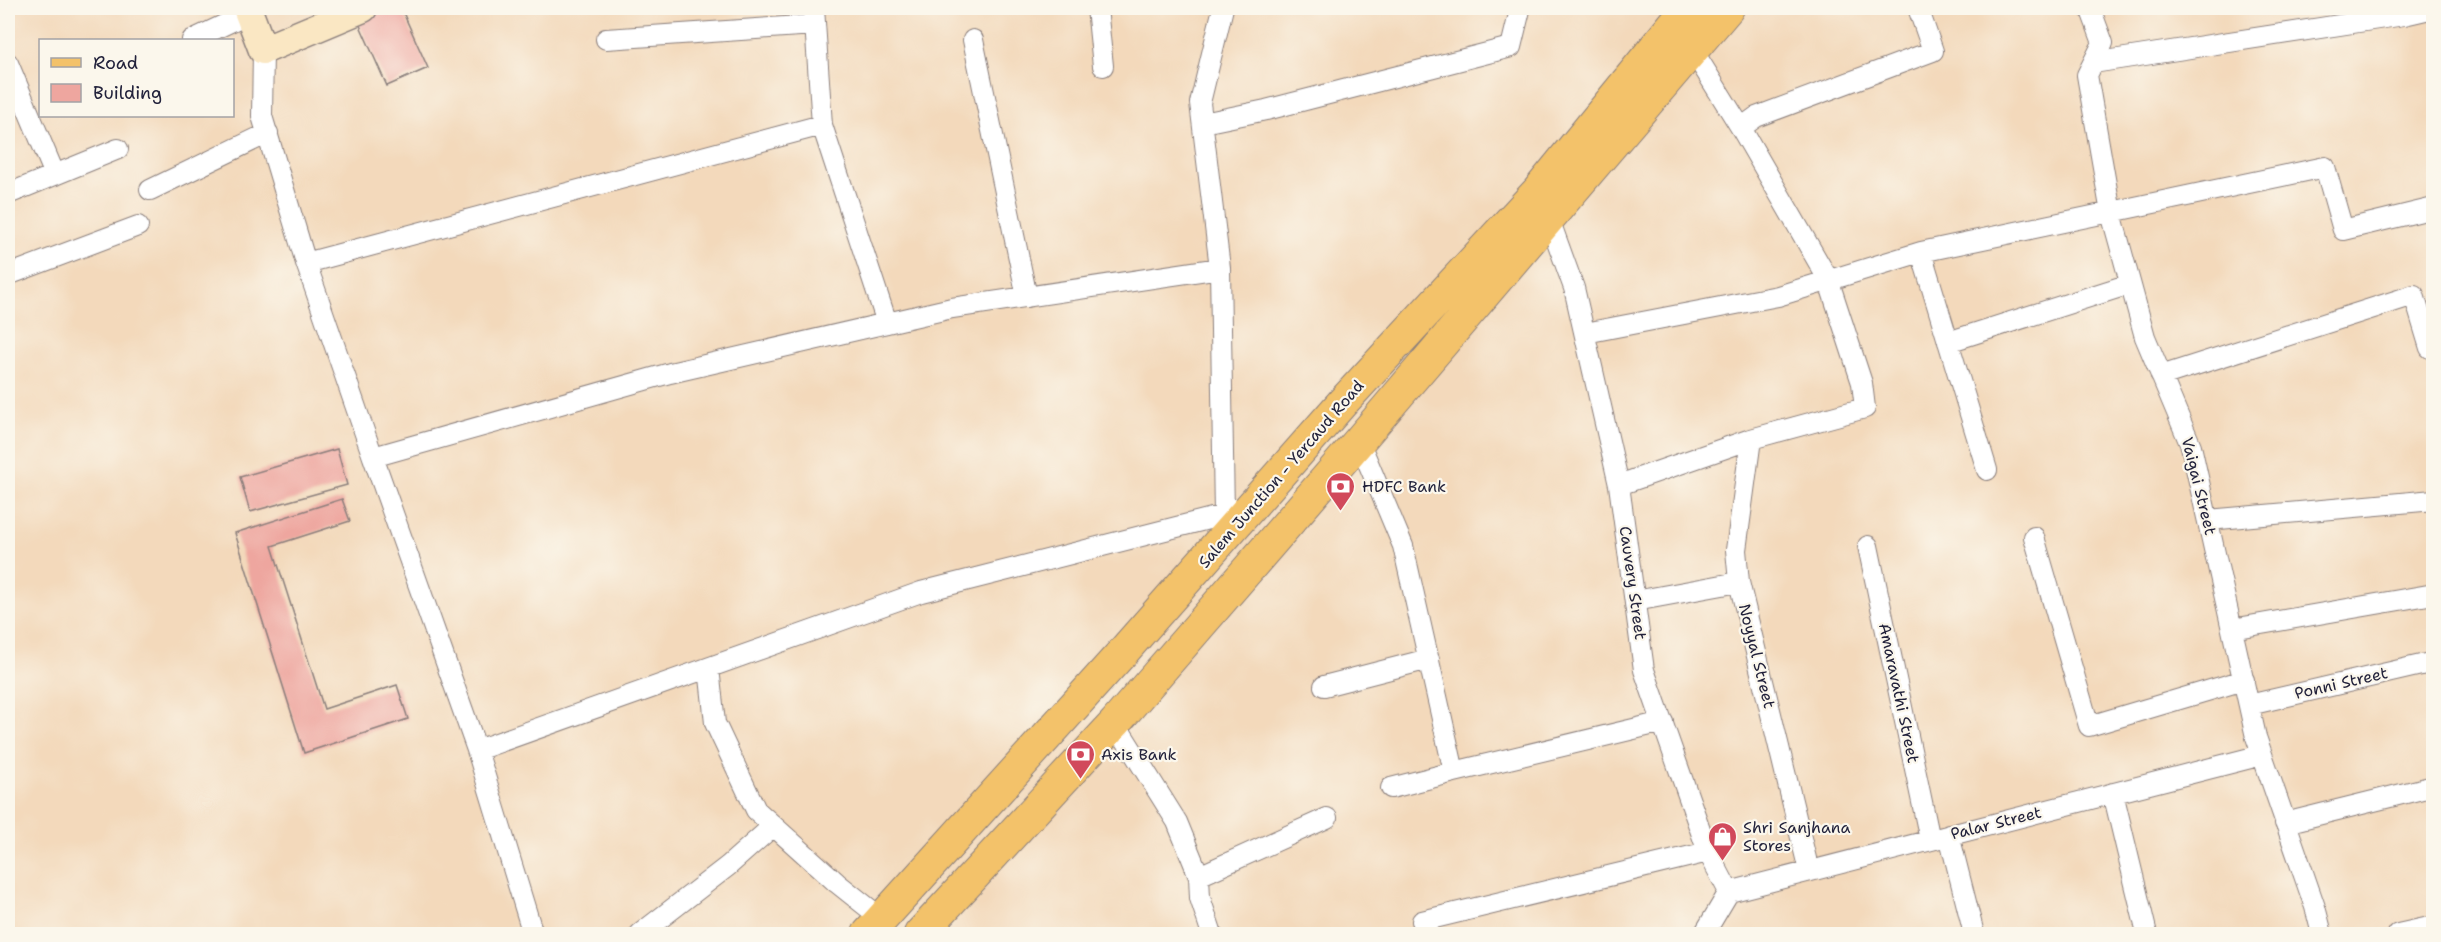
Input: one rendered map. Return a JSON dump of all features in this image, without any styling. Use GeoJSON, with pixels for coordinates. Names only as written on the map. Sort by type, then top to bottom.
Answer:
{"type":"FeatureCollection","features":[{"type":"Feature","properties":{"kind":"main road","name":"Salem Junction - Yercaud Road"},"geometry":{"type":"LineString","coordinates":[[874,926],[1262,497],[1343,402],[1538,191],[1687,8]]}},
{"type":"Feature","properties":{"kind":"main road"},"geometry":{"type":"LineString","coordinates":[[920,934],[1115,723],[1728,8]]}},
{"type":"Feature","properties":{"kind":"main road"},"geometry":{"type":"LineString","coordinates":[[1262,497],[1284,527]]}},
{"type":"Feature","properties":{"kind":"street"},"geometry":{"type":"LineString","coordinates":[[263,50],[363,8]]}},
{"type":"Feature","properties":{"kind":"street"},"geometry":{"type":"LineString","coordinates":[[1097,8],[1103,66]]}},
{"type":"Feature","properties":{"kind":"street"},"geometry":{"type":"LineString","coordinates":[[1223,8],[1200,103],[1220,268],[1224,515]]}},
{"type":"Feature","properties":{"kind":"street"},"geometry":{"type":"LineString","coordinates":[[1741,128],[1756,117],[1933,51],[1918,8]]}},
{"type":"Feature","properties":{"kind":"street","name":"Vaigai Street"},"geometry":{"type":"LineString","coordinates":[[2090,8],[2103,43],[2087,75],[2111,213],[2145,338],[2191,446],[2262,755],[2322,934]]}},
{"type":"Feature","properties":{"kind":"street"},"geometry":{"type":"LineString","coordinates":[[2093,63],[2326,17],[2433,8]]}},
{"type":"Feature","properties":{"kind":"street"},"geometry":{"type":"LineString","coordinates":[[194,39],[248,10],[263,50],[262,116],[306,263],[477,750],[534,934]]}},
{"type":"Feature","properties":{"kind":"street"},"geometry":{"type":"LineString","coordinates":[[1203,123],[1266,110],[1511,47],[1520,10]]}},
{"type":"Feature","properties":{"kind":"street"},"geometry":{"type":"LineString","coordinates":[[606,39],[815,16],[822,125],[887,323]]}},
{"type":"Feature","properties":{"kind":"street"},"geometry":{"type":"LineString","coordinates":[[973,40],[1027,297]]}},
{"type":"Feature","properties":{"kind":"street"},"geometry":{"type":"LineString","coordinates":[[1619,485],[1751,439],[1865,408],[1862,383],[1828,279],[1741,128],[1692,50]]}},
{"type":"Feature","properties":{"kind":"street"},"geometry":{"type":"LineString","coordinates":[[8,63],[55,175]]}},
{"type":"Feature","properties":{"kind":"street"},"geometry":{"type":"LineString","coordinates":[[306,263],[822,125]]}},
{"type":"Feature","properties":{"kind":"street"},"geometry":{"type":"LineString","coordinates":[[150,190],[268,133]]}},
{"type":"Feature","properties":{"kind":"street"},"geometry":{"type":"LineString","coordinates":[[8,194],[118,149]]}},
{"type":"Feature","properties":{"kind":"street"},"geometry":{"type":"LineString","coordinates":[[1585,333],[1778,296],[1921,252],[2325,167],[2343,230],[2433,208]]}},
{"type":"Feature","properties":{"kind":"street","name":"Cauvery Street"},"geometry":{"type":"LineString","coordinates":[[1549,219],[1574,288],[1619,485],[1644,670],[1708,852],[1729,892]]}},
{"type":"Feature","properties":{"kind":"street"},"geometry":{"type":"LineString","coordinates":[[8,275],[138,226]]}},
{"type":"Feature","properties":{"kind":"street"},"geometry":{"type":"LineString","coordinates":[[1921,252],[1987,470]]}},
{"type":"Feature","properties":{"kind":"street"},"geometry":{"type":"LineString","coordinates":[[373,457],[670,373],[952,308],[1220,268]]}},
{"type":"Feature","properties":{"kind":"street"},"geometry":{"type":"LineString","coordinates":[[1948,342],[2130,284]]}},
{"type":"Feature","properties":{"kind":"street"},"geometry":{"type":"LineString","coordinates":[[2161,376],[2414,295],[2430,348],[2433,347]]}},
{"type":"Feature","properties":{"kind":"street","name":"Noyyal Street"},"geometry":{"type":"LineString","coordinates":[[1751,439],[1736,550],[1739,582],[1809,871]]}},
{"type":"Feature","properties":{"kind":"street"},"geometry":{"type":"LineString","coordinates":[[1359,441],[1403,546],[1454,772]]}},
{"type":"Feature","properties":{"kind":"street"},"geometry":{"type":"LineString","coordinates":[[477,750],[921,592],[1224,515],[1262,497]]}},
{"type":"Feature","properties":{"kind":"street"},"geometry":{"type":"LineString","coordinates":[[2208,520],[2433,500]]}},
{"type":"Feature","properties":{"kind":"street"},"geometry":{"type":"LineString","coordinates":[[2034,537],[2089,726],[2244,680]]}},
{"type":"Feature","properties":{"kind":"street","name":"Amaravathi Street"},"geometry":{"type":"LineString","coordinates":[[1868,546],[1940,838],[1974,934]]}},
{"type":"Feature","properties":{"kind":"street"},"geometry":{"type":"LineString","coordinates":[[1635,601],[1739,582]]}},
{"type":"Feature","properties":{"kind":"street"},"geometry":{"type":"LineString","coordinates":[[2232,629],[2433,594]]}},
{"type":"Feature","properties":{"kind":"street"},"geometry":{"type":"LineString","coordinates":[[1324,686],[1429,660]]}},
{"type":"Feature","properties":{"kind":"street","name":"Ponni Street"},"geometry":{"type":"LineString","coordinates":[[2249,705],[2433,662]]}},
{"type":"Feature","properties":{"kind":"street"},"geometry":{"type":"LineString","coordinates":[[709,668],[715,723],[756,810],[837,883],[874,926]]}},
{"type":"Feature","properties":{"kind":"street"},"geometry":{"type":"LineString","coordinates":[[1391,788],[1663,722]]}},
{"type":"Feature","properties":{"kind":"street"},"geometry":{"type":"LineString","coordinates":[[1115,723],[1176,822],[1199,876],[1200,898],[1212,934]]}},
{"type":"Feature","properties":{"kind":"street","name":"Palar Street"},"geometry":{"type":"LineString","coordinates":[[1729,892],[2262,755]]}},
{"type":"Feature","properties":{"kind":"street"},"geometry":{"type":"LineString","coordinates":[[2285,823],[2433,786]]}},
{"type":"Feature","properties":{"kind":"street"},"geometry":{"type":"LineString","coordinates":[[2113,793],[2147,934]]}},
{"type":"Feature","properties":{"kind":"street"},"geometry":{"type":"LineString","coordinates":[[1199,876],[1327,818]]}},
{"type":"Feature","properties":{"kind":"street"},"geometry":{"type":"LineString","coordinates":[[640,934],[728,866],[773,826]]}},
{"type":"Feature","properties":{"kind":"street"},"geometry":{"type":"LineString","coordinates":[[1422,921],[1708,852]]}},
{"type":"Feature","properties":{"kind":"street"},"geometry":{"type":"LineString","coordinates":[[1704,934],[1729,892]]}},
{"type":"Feature","properties":{"kind":"street"},"geometry":{"type":"LineString","coordinates":[[2398,934],[2433,926]]}},
{"type":"Feature","properties":{"kind":"building"},"geometry":{"type":"Polygon","coordinates":[[[389,8],[401,8],[428,68],[387,86],[358,21],[389,8]]]}},
{"type":"Feature","properties":{"kind":"building"},"geometry":{"type":"Polygon","coordinates":[[[337,449],[347,485],[250,512],[240,477],[337,449]]]}},
{"type":"Feature","properties":{"kind":"building"},"geometry":{"type":"Polygon","coordinates":[[[342,499],[350,521],[272,546],[324,709],[397,685],[408,719],[304,753],[235,533],[342,499]]]}},
{"type":"Feature","properties":{"kind":"place","name":"HDFC Bank"},"geometry":{"type":"Point","coordinates":[1341,512]}},
{"type":"Feature","properties":{"kind":"place","name":"Axis Bank"},"geometry":{"type":"Point","coordinates":[1080,780]}},
{"type":"Feature","properties":{"kind":"place","name":"Shri Sanjhana Stores"},"geometry":{"type":"Point","coordinates":[1722,862]}}]}
